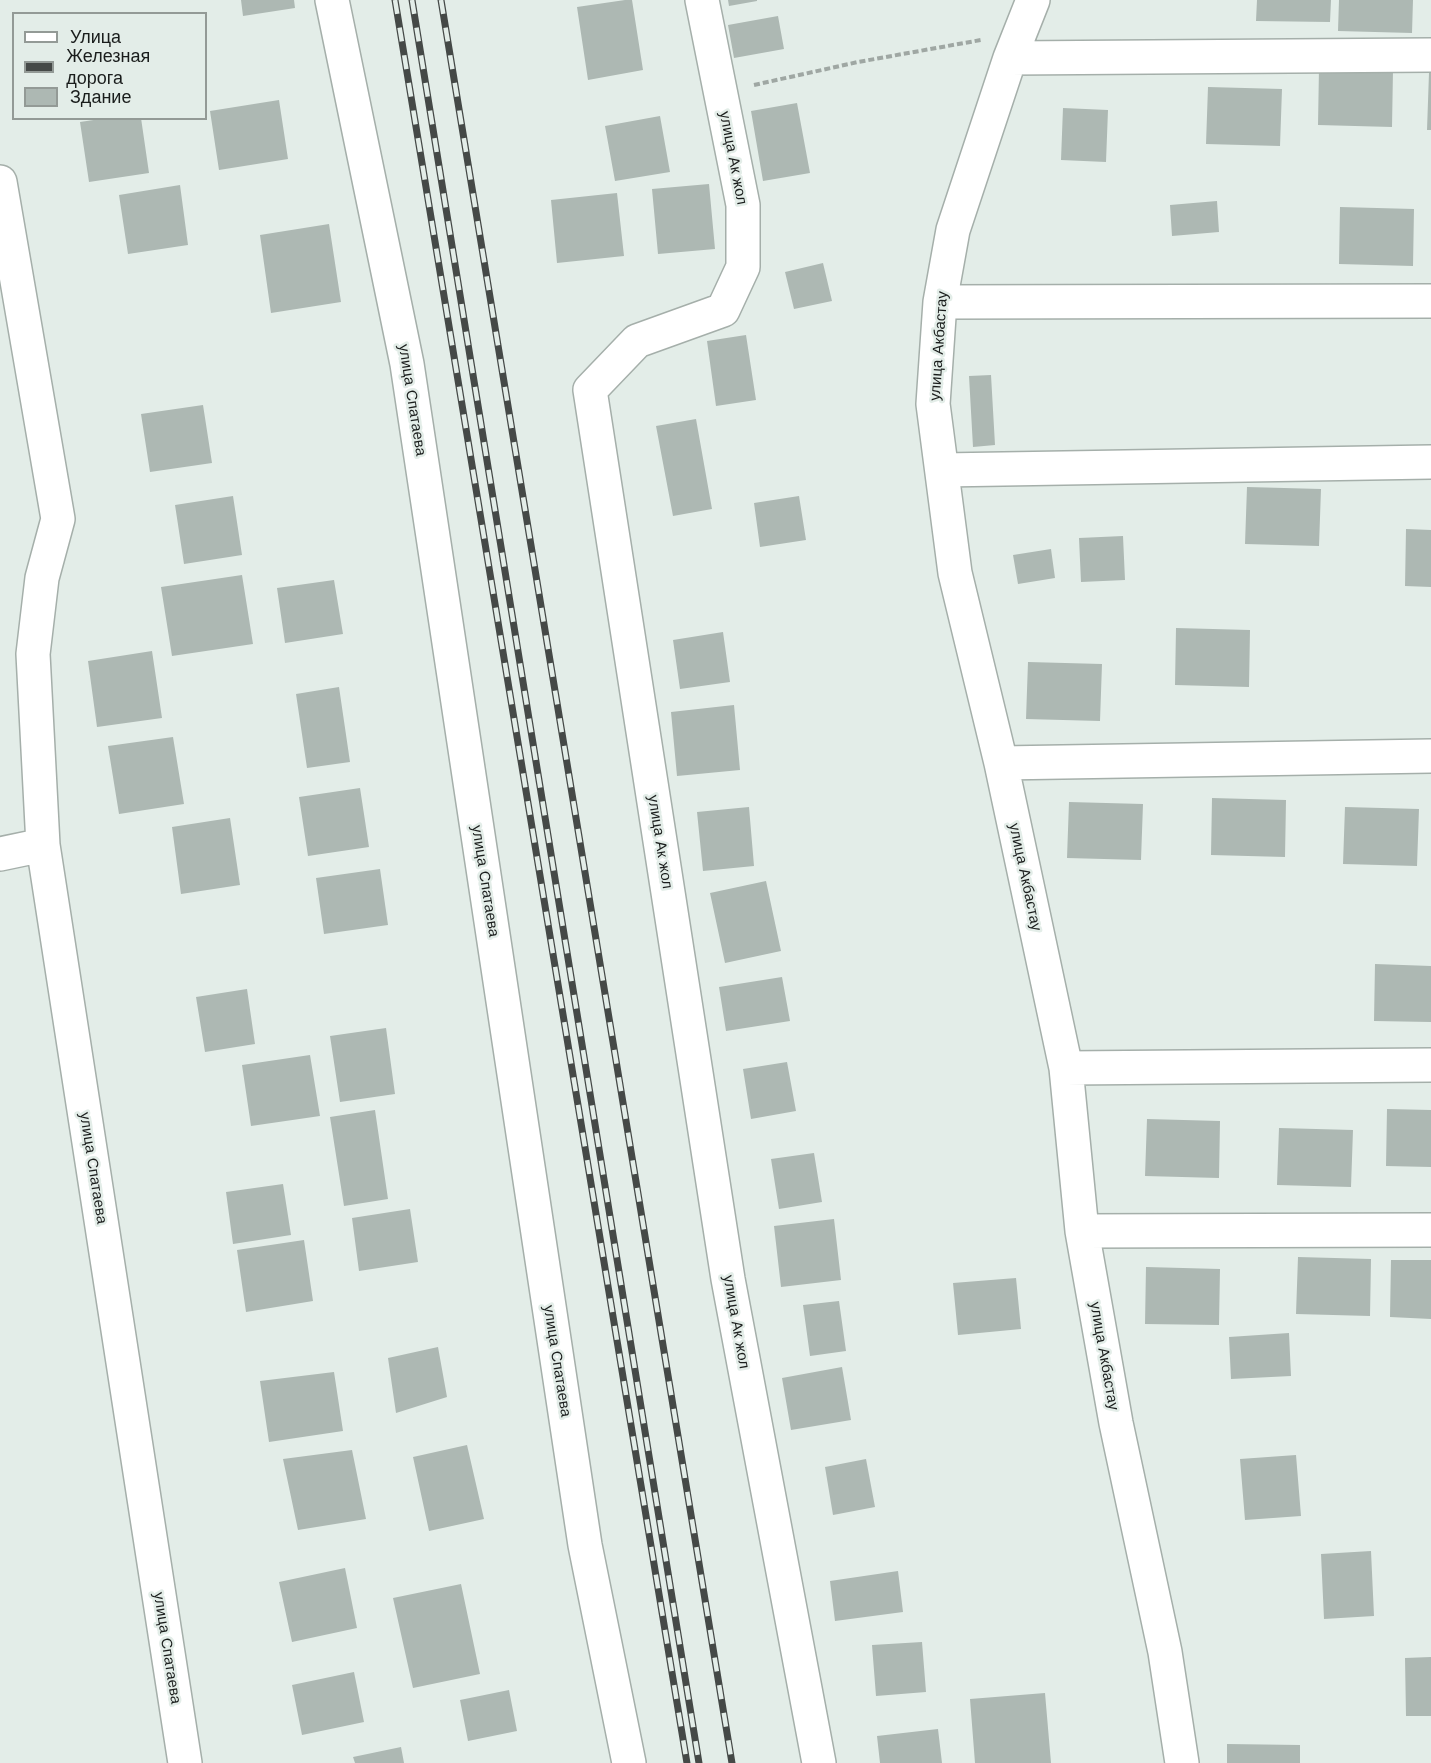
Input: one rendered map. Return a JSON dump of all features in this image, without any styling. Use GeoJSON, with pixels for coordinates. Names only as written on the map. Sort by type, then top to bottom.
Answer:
{"type":"FeatureCollection","features":[{"type":"Feature","properties":{"kind":"street","name":"улица Спатаева"},"geometry":{"type":"LineString","coordinates":[[332,0],[407,364],[585,1545],[629,1763]]}},
{"type":"Feature","properties":{"kind":"street","name":"улица Ак жол"},"geometry":{"type":"LineString","coordinates":[[702,0],[743,205],[743,267],[723,310],[637,341],[590,390],[728,1279],[819,1763]]}},
{"type":"Feature","properties":{"kind":"street","name":"улица Акбастау"},"geometry":{"type":"LineString","coordinates":[[1033,0],[1015,45],[953,230],[940,302],[933,404],[956,573],[1001,763],[1066,1068],[1082,1231],[1116,1423],[1165,1652],[1182,1763]]}},
{"type":"Feature","properties":{"kind":"street"},"geometry":{"type":"LineString","coordinates":[[1015,45],[1431,55]]}},
{"type":"Feature","properties":{"kind":"street","name":"улица Спатаева"},"geometry":{"type":"LineString","coordinates":[[0,182],[58,519],[42,578],[33,654],[44,845],[185,1763]]}},
{"type":"Feature","properties":{"kind":"street"},"geometry":{"type":"LineString","coordinates":[[940,302],[1431,301]]}},
{"type":"Feature","properties":{"kind":"street"},"geometry":{"type":"LineString","coordinates":[[942,470],[1431,462]]}},
{"type":"Feature","properties":{"kind":"street"},"geometry":{"type":"LineString","coordinates":[[1001,763],[1431,756]]}},
{"type":"Feature","properties":{"kind":"street"},"geometry":{"type":"LineString","coordinates":[[0,854],[44,845]]}},
{"type":"Feature","properties":{"kind":"street"},"geometry":{"type":"LineString","coordinates":[[1066,1068],[1431,1065]]}},
{"type":"Feature","properties":{"kind":"street"},"geometry":{"type":"LineString","coordinates":[[1082,1231],[1431,1230]]}},
{"type":"Feature","properties":{"kind":"path"},"geometry":{"type":"LineString","coordinates":[[721,92],[858,62],[1015,45]]}},
{"type":"Feature","properties":{"kind":"building"},"geometry":{"type":"Polygon","coordinates":[[[241,0],[294,0],[295,8],[243,16],[241,0]]]}},
{"type":"Feature","properties":{"kind":"building"},"geometry":{"type":"Polygon","coordinates":[[[632,0],[643,70],[588,80],[577,7],[632,0]]]}},
{"type":"Feature","properties":{"kind":"building"},"geometry":{"type":"Polygon","coordinates":[[[728,0],[757,0],[757,1],[729,6],[728,0]]]}},
{"type":"Feature","properties":{"kind":"building"},"geometry":{"type":"Polygon","coordinates":[[[1257,0],[1331,0],[1330,22],[1256,21],[1257,0]]]}},
{"type":"Feature","properties":{"kind":"building"},"geometry":{"type":"Polygon","coordinates":[[[1339,0],[1413,0],[1412,33],[1338,31],[1339,0]]]}},
{"type":"Feature","properties":{"kind":"building"},"geometry":{"type":"Polygon","coordinates":[[[778,16],[784,49],[734,58],[728,25],[778,16]]]}},
{"type":"Feature","properties":{"kind":"building"},"geometry":{"type":"Polygon","coordinates":[[[1319,68],[1393,70],[1392,127],[1318,125],[1319,68]]]}},
{"type":"Feature","properties":{"kind":"building"},"geometry":{"type":"Polygon","coordinates":[[[1429,73],[1431,73],[1431,130],[1427,130],[1429,73]]]}},
{"type":"Feature","properties":{"kind":"building"},"geometry":{"type":"Polygon","coordinates":[[[1208,87],[1282,89],[1280,146],[1206,144],[1208,87]]]}},
{"type":"Feature","properties":{"kind":"building"},"geometry":{"type":"Polygon","coordinates":[[[279,100],[288,159],[219,170],[210,111],[279,100]]]}},
{"type":"Feature","properties":{"kind":"building"},"geometry":{"type":"Polygon","coordinates":[[[797,103],[810,173],[763,181],[751,111],[797,103]]]}},
{"type":"Feature","properties":{"kind":"building"},"geometry":{"type":"Polygon","coordinates":[[[1063,108],[1108,110],[1106,162],[1061,160],[1063,108]]]}},
{"type":"Feature","properties":{"kind":"building"},"geometry":{"type":"Polygon","coordinates":[[[660,116],[670,172],[615,181],[605,126],[660,116]]]}},
{"type":"Feature","properties":{"kind":"building"},"geometry":{"type":"Polygon","coordinates":[[[141,120],[149,173],[89,182],[80,122],[141,120]]]}},
{"type":"Feature","properties":{"kind":"building"},"geometry":{"type":"Polygon","coordinates":[[[709,184],[715,249],[658,254],[652,189],[709,184]]]}},
{"type":"Feature","properties":{"kind":"building"},"geometry":{"type":"Polygon","coordinates":[[[180,185],[188,245],[128,254],[119,195],[180,185]]]}},
{"type":"Feature","properties":{"kind":"building"},"geometry":{"type":"Polygon","coordinates":[[[617,193],[624,256],[557,263],[551,200],[617,193]]]}},
{"type":"Feature","properties":{"kind":"building"},"geometry":{"type":"Polygon","coordinates":[[[1217,201],[1219,232],[1172,236],[1170,205],[1217,201]]]}},
{"type":"Feature","properties":{"kind":"building"},"geometry":{"type":"Polygon","coordinates":[[[1340,207],[1414,209],[1413,266],[1339,264],[1340,207]]]}},
{"type":"Feature","properties":{"kind":"building"},"geometry":{"type":"Polygon","coordinates":[[[329,224],[341,302],[271,313],[260,235],[329,224]]]}},
{"type":"Feature","properties":{"kind":"building"},"geometry":{"type":"Polygon","coordinates":[[[823,263],[832,301],[794,309],[785,272],[823,263]]]}},
{"type":"Feature","properties":{"kind":"building"},"geometry":{"type":"Polygon","coordinates":[[[746,335],[756,400],[716,406],[707,341],[746,335]]]}},
{"type":"Feature","properties":{"kind":"building"},"geometry":{"type":"Polygon","coordinates":[[[991,375],[995,445],[973,447],[969,376],[991,375]]]}},
{"type":"Feature","properties":{"kind":"building"},"geometry":{"type":"Polygon","coordinates":[[[203,405],[212,463],[150,472],[141,414],[203,405]]]}},
{"type":"Feature","properties":{"kind":"building"},"geometry":{"type":"Polygon","coordinates":[[[696,419],[712,509],[673,516],[656,426],[696,419]]]}},
{"type":"Feature","properties":{"kind":"building"},"geometry":{"type":"Polygon","coordinates":[[[1247,487],[1321,489],[1319,546],[1245,544],[1247,487]]]}},
{"type":"Feature","properties":{"kind":"building"},"geometry":{"type":"Polygon","coordinates":[[[233,496],[242,555],[184,564],[175,505],[233,496]]]}},
{"type":"Feature","properties":{"kind":"building"},"geometry":{"type":"Polygon","coordinates":[[[799,496],[806,540],[760,547],[754,503],[799,496]]]}},
{"type":"Feature","properties":{"kind":"building"},"geometry":{"type":"Polygon","coordinates":[[[1406,529],[1431,530],[1431,587],[1405,586],[1406,529]]]}},
{"type":"Feature","properties":{"kind":"building"},"geometry":{"type":"Polygon","coordinates":[[[1123,536],[1125,580],[1081,582],[1079,538],[1123,536]]]}},
{"type":"Feature","properties":{"kind":"building"},"geometry":{"type":"Polygon","coordinates":[[[1051,549],[1055,578],[1018,584],[1013,555],[1051,549]]]}},
{"type":"Feature","properties":{"kind":"building"},"geometry":{"type":"Polygon","coordinates":[[[242,575],[253,644],[172,656],[161,587],[242,575]]]}},
{"type":"Feature","properties":{"kind":"building"},"geometry":{"type":"Polygon","coordinates":[[[334,580],[343,634],[285,643],[277,588],[334,580]]]}},
{"type":"Feature","properties":{"kind":"building"},"geometry":{"type":"Polygon","coordinates":[[[1176,628],[1250,630],[1249,687],[1175,685],[1176,628]]]}},
{"type":"Feature","properties":{"kind":"building"},"geometry":{"type":"Polygon","coordinates":[[[723,632],[730,682],[680,689],[673,640],[723,632]]]}},
{"type":"Feature","properties":{"kind":"building"},"geometry":{"type":"Polygon","coordinates":[[[152,651],[162,718],[97,727],[88,661],[152,651]]]}},
{"type":"Feature","properties":{"kind":"building"},"geometry":{"type":"Polygon","coordinates":[[[1028,662],[1102,664],[1100,721],[1026,719],[1028,662]]]}},
{"type":"Feature","properties":{"kind":"building"},"geometry":{"type":"Polygon","coordinates":[[[339,687],[350,762],[307,768],[296,694],[339,687]]]}},
{"type":"Feature","properties":{"kind":"building"},"geometry":{"type":"Polygon","coordinates":[[[734,705],[740,770],[677,776],[671,712],[734,705]]]}},
{"type":"Feature","properties":{"kind":"building"},"geometry":{"type":"Polygon","coordinates":[[[173,737],[184,804],[119,814],[108,746],[173,737]]]}},
{"type":"Feature","properties":{"kind":"building"},"geometry":{"type":"Polygon","coordinates":[[[360,788],[369,847],[308,856],[299,797],[360,788]]]}},
{"type":"Feature","properties":{"kind":"building"},"geometry":{"type":"Polygon","coordinates":[[[1212,798],[1286,800],[1285,857],[1211,855],[1212,798]]]}},
{"type":"Feature","properties":{"kind":"building"},"geometry":{"type":"Polygon","coordinates":[[[1069,802],[1143,804],[1141,860],[1067,858],[1069,802]]]}},
{"type":"Feature","properties":{"kind":"building"},"geometry":{"type":"Polygon","coordinates":[[[749,807],[754,866],[703,871],[697,812],[749,807]]]}},
{"type":"Feature","properties":{"kind":"building"},"geometry":{"type":"Polygon","coordinates":[[[1345,807],[1419,809],[1417,866],[1343,864],[1345,807]]]}},
{"type":"Feature","properties":{"kind":"building"},"geometry":{"type":"Polygon","coordinates":[[[230,818],[240,885],[181,894],[172,827],[230,818]]]}},
{"type":"Feature","properties":{"kind":"building"},"geometry":{"type":"Polygon","coordinates":[[[380,869],[388,925],[324,934],[316,878],[380,869]]]}},
{"type":"Feature","properties":{"kind":"building"},"geometry":{"type":"Polygon","coordinates":[[[766,881],[781,951],[725,963],[710,893],[766,881]]]}},
{"type":"Feature","properties":{"kind":"building"},"geometry":{"type":"Polygon","coordinates":[[[1375,964],[1431,966],[1431,1022],[1374,1021],[1375,964]]]}},
{"type":"Feature","properties":{"kind":"building"},"geometry":{"type":"Polygon","coordinates":[[[782,977],[790,1021],[726,1031],[719,987],[782,977]]]}},
{"type":"Feature","properties":{"kind":"building"},"geometry":{"type":"Polygon","coordinates":[[[247,989],[255,1044],[205,1052],[196,997],[247,989]]]}},
{"type":"Feature","properties":{"kind":"building"},"geometry":{"type":"Polygon","coordinates":[[[386,1028],[395,1094],[340,1102],[330,1036],[386,1028]]]}},
{"type":"Feature","properties":{"kind":"building"},"geometry":{"type":"Polygon","coordinates":[[[310,1055],[320,1116],[251,1126],[242,1065],[310,1055]]]}},
{"type":"Feature","properties":{"kind":"building"},"geometry":{"type":"Polygon","coordinates":[[[787,1062],[796,1111],[751,1119],[743,1069],[787,1062]]]}},
{"type":"Feature","properties":{"kind":"building"},"geometry":{"type":"Polygon","coordinates":[[[1387,1109],[1431,1110],[1431,1167],[1386,1166],[1387,1109]]]}},
{"type":"Feature","properties":{"kind":"building"},"geometry":{"type":"Polygon","coordinates":[[[375,1110],[388,1199],[344,1206],[330,1117],[375,1110]]]}},
{"type":"Feature","properties":{"kind":"building"},"geometry":{"type":"Polygon","coordinates":[[[1147,1119],[1220,1121],[1219,1178],[1145,1176],[1147,1119]]]}},
{"type":"Feature","properties":{"kind":"building"},"geometry":{"type":"Polygon","coordinates":[[[1279,1128],[1353,1130],[1351,1187],[1277,1185],[1279,1128]]]}},
{"type":"Feature","properties":{"kind":"building"},"geometry":{"type":"Polygon","coordinates":[[[814,1153],[822,1202],[779,1209],[771,1159],[814,1153]]]}},
{"type":"Feature","properties":{"kind":"building"},"geometry":{"type":"Polygon","coordinates":[[[283,1184],[291,1235],[233,1244],[226,1192],[283,1184]]]}},
{"type":"Feature","properties":{"kind":"building"},"geometry":{"type":"Polygon","coordinates":[[[410,1209],[418,1262],[359,1271],[352,1218],[410,1209]]]}},
{"type":"Feature","properties":{"kind":"building"},"geometry":{"type":"Polygon","coordinates":[[[834,1219],[841,1280],[781,1287],[774,1226],[834,1219]]]}},
{"type":"Feature","properties":{"kind":"building"},"geometry":{"type":"Polygon","coordinates":[[[304,1240],[313,1301],[246,1312],[237,1250],[304,1240]]]}},
{"type":"Feature","properties":{"kind":"building"},"geometry":{"type":"Polygon","coordinates":[[[1298,1257],[1371,1259],[1370,1316],[1296,1314],[1298,1257]]]}},
{"type":"Feature","properties":{"kind":"building"},"geometry":{"type":"Polygon","coordinates":[[[1391,1260],[1431,1260],[1431,1319],[1390,1317],[1391,1260]]]}},
{"type":"Feature","properties":{"kind":"building"},"geometry":{"type":"Polygon","coordinates":[[[1146,1267],[1220,1269],[1219,1325],[1145,1324],[1146,1267]]]}},
{"type":"Feature","properties":{"kind":"building"},"geometry":{"type":"Polygon","coordinates":[[[1016,1278],[1021,1329],[958,1335],[953,1283],[1016,1278]]]}},
{"type":"Feature","properties":{"kind":"building"},"geometry":{"type":"Polygon","coordinates":[[[839,1301],[846,1351],[810,1356],[803,1305],[839,1301]]]}},
{"type":"Feature","properties":{"kind":"building"},"geometry":{"type":"Polygon","coordinates":[[[1289,1333],[1291,1376],[1231,1379],[1229,1337],[1289,1333]]]}},
{"type":"Feature","properties":{"kind":"building"},"geometry":{"type":"Polygon","coordinates":[[[438,1347],[447,1397],[396,1413],[388,1358],[438,1347]]]}},
{"type":"Feature","properties":{"kind":"building"},"geometry":{"type":"Polygon","coordinates":[[[842,1367],[851,1420],[791,1430],[782,1378],[842,1367]]]}},
{"type":"Feature","properties":{"kind":"building"},"geometry":{"type":"Polygon","coordinates":[[[334,1372],[343,1431],[269,1442],[260,1381],[334,1372]]]}},
{"type":"Feature","properties":{"kind":"building"},"geometry":{"type":"Polygon","coordinates":[[[467,1445],[484,1519],[429,1531],[413,1457],[467,1445]]]}},
{"type":"Feature","properties":{"kind":"building"},"geometry":{"type":"Polygon","coordinates":[[[352,1450],[366,1519],[298,1530],[283,1459],[352,1450]]]}},
{"type":"Feature","properties":{"kind":"building"},"geometry":{"type":"Polygon","coordinates":[[[1296,1455],[1301,1516],[1245,1520],[1240,1459],[1296,1455]]]}},
{"type":"Feature","properties":{"kind":"building"},"geometry":{"type":"Polygon","coordinates":[[[866,1459],[875,1507],[833,1515],[825,1467],[866,1459]]]}},
{"type":"Feature","properties":{"kind":"building"},"geometry":{"type":"Polygon","coordinates":[[[1371,1551],[1374,1616],[1324,1619],[1321,1554],[1371,1551]]]}},
{"type":"Feature","properties":{"kind":"building"},"geometry":{"type":"Polygon","coordinates":[[[345,1568],[357,1628],[292,1642],[279,1582],[345,1568]]]}},
{"type":"Feature","properties":{"kind":"building"},"geometry":{"type":"Polygon","coordinates":[[[898,1571],[903,1612],[835,1621],[830,1581],[898,1571]]]}},
{"type":"Feature","properties":{"kind":"building"},"geometry":{"type":"Polygon","coordinates":[[[461,1584],[480,1674],[413,1688],[393,1598],[461,1584]]]}},
{"type":"Feature","properties":{"kind":"building"},"geometry":{"type":"Polygon","coordinates":[[[922,1642],[926,1692],[876,1696],[872,1645],[922,1642]]]}},
{"type":"Feature","properties":{"kind":"building"},"geometry":{"type":"Polygon","coordinates":[[[1431,1657],[1431,1716],[1406,1716],[1405,1658],[1431,1657]]]}},
{"type":"Feature","properties":{"kind":"building"},"geometry":{"type":"Polygon","coordinates":[[[354,1672],[364,1722],[302,1735],[292,1685],[354,1672]]]}},
{"type":"Feature","properties":{"kind":"building"},"geometry":{"type":"Polygon","coordinates":[[[509,1690],[517,1731],[468,1741],[460,1700],[509,1690]]]}},
{"type":"Feature","properties":{"kind":"building"},"geometry":{"type":"Polygon","coordinates":[[[1045,1693],[1051,1763],[975,1763],[970,1699],[1045,1693]]]}},
{"type":"Feature","properties":{"kind":"building"},"geometry":{"type":"Polygon","coordinates":[[[938,1729],[942,1763],[880,1763],[877,1736],[938,1729]]]}},
{"type":"Feature","properties":{"kind":"building"},"geometry":{"type":"Polygon","coordinates":[[[1227,1744],[1300,1745],[1300,1763],[1227,1763],[1227,1744]]]}},
{"type":"Feature","properties":{"kind":"building"},"geometry":{"type":"Polygon","coordinates":[[[401,1747],[404,1763],[355,1763],[353,1757],[401,1747]]]}},
{"type":"Feature","properties":{"kind":"railway"},"geometry":{"type":"LineString","coordinates":[[395,0],[687,1763]]}},
{"type":"Feature","properties":{"kind":"railway"},"geometry":{"type":"LineString","coordinates":[[412,0],[699,1763]]}},
{"type":"Feature","properties":{"kind":"railway"},"geometry":{"type":"LineString","coordinates":[[441,0],[732,1763]]}}]}
